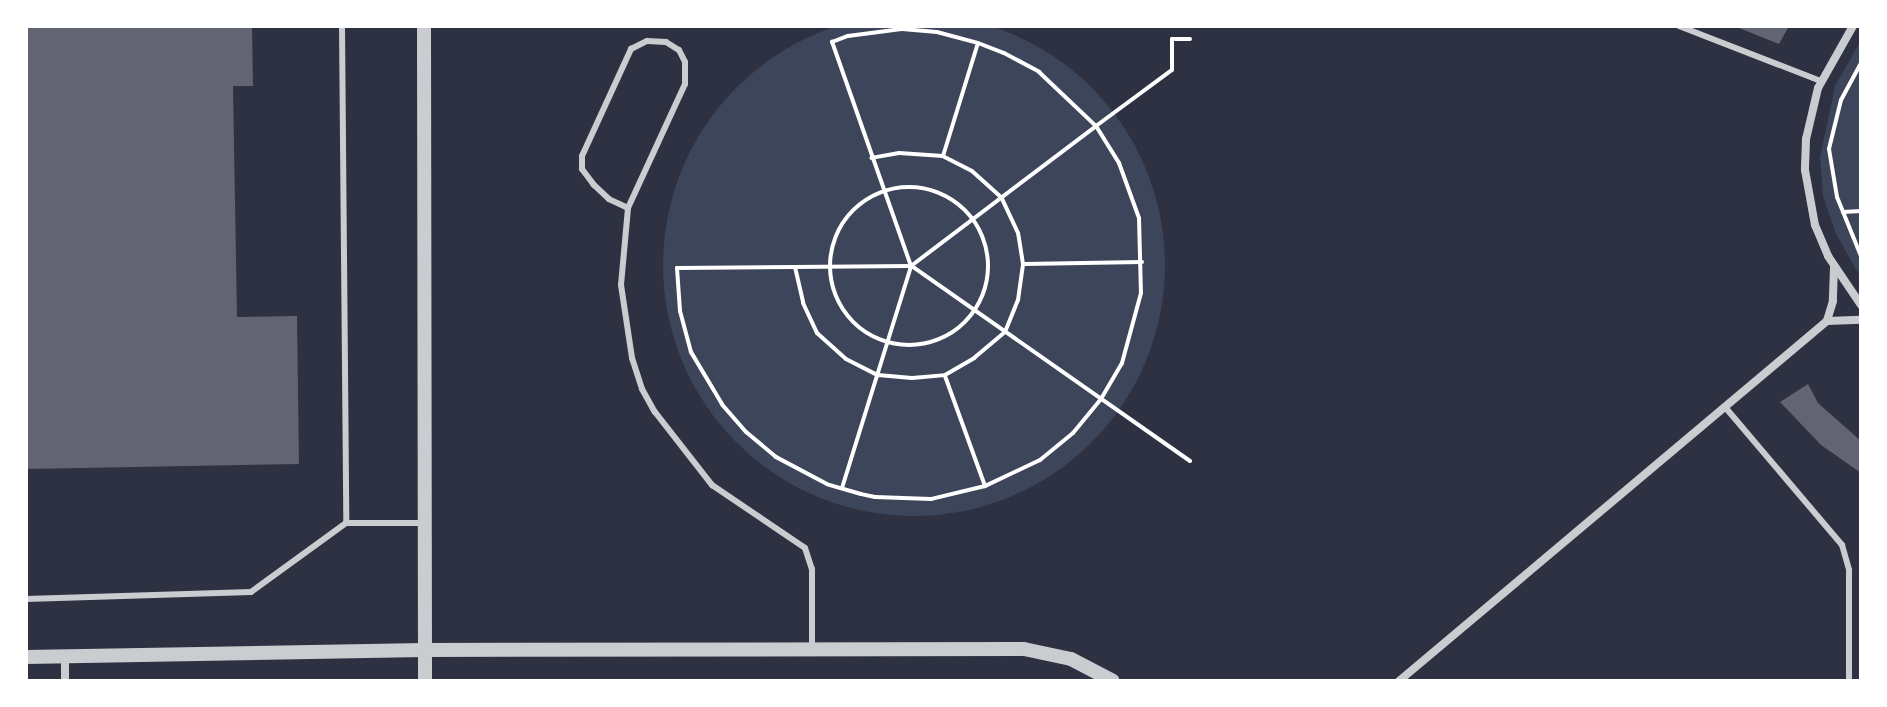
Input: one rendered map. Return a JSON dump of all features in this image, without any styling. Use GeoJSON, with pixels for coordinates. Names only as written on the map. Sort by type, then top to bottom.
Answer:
{"type":"FeatureCollection","features":[{"type":"Feature","properties":{"kind":"street"},"geometry":{"type":"LineString","coordinates":[[424,26],[425,681]]}},
{"type":"Feature","properties":{"kind":"street"},"geometry":{"type":"LineString","coordinates":[[1853,26],[1821,81],[1806,139],[1805,170],[1815,225],[1834,266],[1861,305]]}},
{"type":"Feature","properties":{"kind":"street"},"geometry":{"type":"LineString","coordinates":[[1399,681],[1827,321],[1833,301],[1834,266]]}},
{"type":"Feature","properties":{"kind":"street"},"geometry":{"type":"LineString","coordinates":[[1827,321],[1861,320]]}},
{"type":"Feature","properties":{"kind":"street"},"geometry":{"type":"LineString","coordinates":[[26,657],[424,650],[1024,649],[1071,659],[1113,681]]}},
{"type":"Feature","properties":{"kind":"street"},"geometry":{"type":"LineString","coordinates":[[65,658],[65,681]]}},
{"type":"Feature","properties":{"kind":"lane"},"geometry":{"type":"LineString","coordinates":[[342,26],[346,523]]}},
{"type":"Feature","properties":{"kind":"lane"},"geometry":{"type":"LineString","coordinates":[[1679,26],[1821,81]]}},
{"type":"Feature","properties":{"kind":"lane"},"geometry":{"type":"LineString","coordinates":[[628,208],[609,199],[594,185],[582,169],[582,156],[631,49],[647,41],[666,42],[679,50],[685,62],[685,84],[628,208],[621,285],[632,358],[642,389],[671,437],[712,485],[805,548],[812,569],[812,649]]}},
{"type":"Feature","properties":{"kind":"lane"},"geometry":{"type":"LineString","coordinates":[[1725,407],[1842,545],[1849,570],[1849,681]]}},
{"type":"Feature","properties":{"kind":"lane"},"geometry":{"type":"LineString","coordinates":[[26,599],[251,592],[346,523],[426,524]]}},
{"type":"Feature","properties":{"kind":"path"},"geometry":{"type":"LineString","coordinates":[[1190,39],[1172,39],[1172,70],[1096,126],[911,266],[677,268],[680,311],[691,352],[722,404],[746,432],[776,457],[818,480],[875,497],[931,499],[985,486],[1040,460],[1073,433],[1101,399],[1122,363],[1136,322],[1142,262],[1135,203],[1119,163],[1096,126],[1039,72],[978,43],[937,32],[902,29],[848,36],[832,42],[911,266],[1005,332],[1101,399],[1190,461]]}},
{"type":"Feature","properties":{"kind":"path"},"geometry":{"type":"LineString","coordinates":[[943,156],[978,43]]}},
{"type":"Feature","properties":{"kind":"path"},"geometry":{"type":"LineString","coordinates":[[1861,63],[1841,100],[1829,149],[1842,212],[1861,256]]}},
{"type":"Feature","properties":{"kind":"path"},"geometry":{"type":"LineString","coordinates":[[795,267],[803,303],[817,333],[846,359],[878,375],[912,378],[945,375],[974,358],[1005,332],[1018,300],[1023,264],[1018,233],[1002,198],[972,171],[943,156],[899,153],[871,158]]}},
{"type":"Feature","properties":{"kind":"path"},"geometry":{"type":"LineString","coordinates":[[909,187],[936,192],[959,204],[973,220],[987,249],[988,276],[981,301],[965,323],[943,338],[917,345],[888,343],[866,333],[846,316],[834,292],[829,266],[833,242],[844,221],[861,203],[883,192],[909,187]]}},
{"type":"Feature","properties":{"kind":"path"},"geometry":{"type":"LineString","coordinates":[[1842,212],[1861,211]]}},
{"type":"Feature","properties":{"kind":"path"},"geometry":{"type":"LineString","coordinates":[[1023,264],[1142,262]]}},
{"type":"Feature","properties":{"kind":"path"},"geometry":{"type":"LineString","coordinates":[[842,488],[911,266]]}},
{"type":"Feature","properties":{"kind":"path"},"geometry":{"type":"LineString","coordinates":[[945,375],[985,486]]}},
{"type":"Feature","properties":{"kind":"shaded area"},"geometry":{"type":"Polygon","coordinates":[[[914,14],[963,19],[1010,33],[1054,56],[1092,87],[1123,125],[1146,169],[1160,216],[1165,265],[1160,314],[1146,361],[1123,405],[1092,443],[1054,474],[1010,497],[963,511],[914,516],[865,511],[818,497],[774,474],[736,443],[705,405],[682,361],[668,314],[663,265],[668,216],[682,169],[705,125],[736,87],[774,56],[818,33],[865,19],[914,14]]]}},
{"type":"Feature","properties":{"kind":"shaded area"},"geometry":{"type":"Polygon","coordinates":[[[1861,40],[1861,278],[1836,234],[1823,196],[1820,157],[1835,86],[1861,40]]]}},
{"type":"Feature","properties":{"kind":"building"},"geometry":{"type":"Polygon","coordinates":[[[26,26],[252,26],[253,86],[233,86],[237,317],[297,316],[299,464],[26,469],[26,26]]]}},
{"type":"Feature","properties":{"kind":"building"},"geometry":{"type":"Polygon","coordinates":[[[1734,26],[1789,26],[1779,44],[1734,26]]]}},
{"type":"Feature","properties":{"kind":"building"},"geometry":{"type":"Polygon","coordinates":[[[1808,384],[1818,403],[1861,441],[1861,473],[1821,445],[1780,402],[1808,384]]]}}]}
